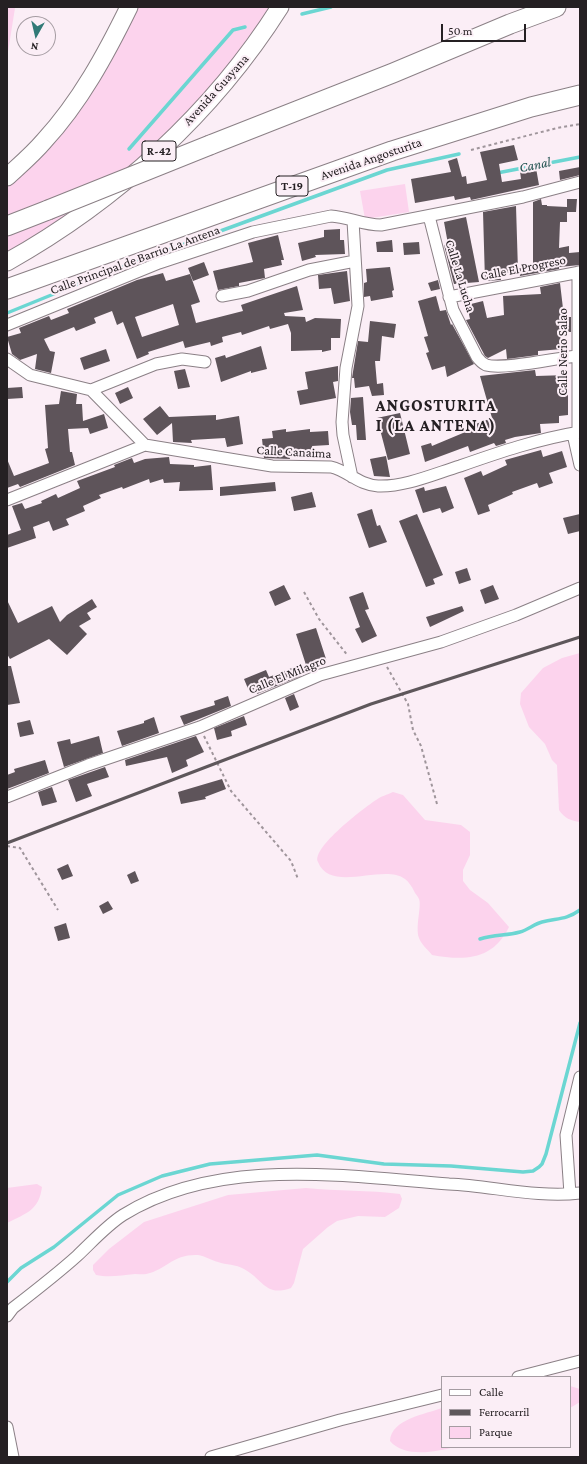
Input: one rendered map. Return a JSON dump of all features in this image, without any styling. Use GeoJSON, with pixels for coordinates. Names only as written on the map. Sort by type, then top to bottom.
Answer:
{"type":"FeatureCollection","features":[{"type":"Feature","properties":{"kind":"highway"},"geometry":{"type":"LineString","coordinates":[[7,226],[392,74],[510,24],[556,7]]}},
{"type":"Feature","properties":{"kind":"highway","name":"Avenida Angosturita"},"geometry":{"type":"LineString","coordinates":[[7,289],[392,151],[531,107],[580,95]]}},
{"type":"Feature","properties":{"kind":"main road"},"geometry":{"type":"LineString","coordinates":[[7,177],[44,141],[75,101],[112,41],[129,7]]}},
{"type":"Feature","properties":{"kind":"main road","name":"Avenida Guayana"},"geometry":{"type":"LineString","coordinates":[[7,262],[68,226],[118,187],[159,151],[221,88],[245,58],[280,7]]}},
{"type":"Feature","properties":{"kind":"street","name":"Calle Principal de Barrio La Antena"},"geometry":{"type":"LineString","coordinates":[[7,325],[159,263],[253,232],[321,217],[340,217],[369,225],[381,225],[523,197],[580,182]]}},
{"type":"Feature","properties":{"kind":"street","name":"Calle La Lucha"},"geometry":{"type":"LineString","coordinates":[[429,216],[453,310],[467,340],[482,363],[494,366],[508,365],[577,356]]}},
{"type":"Feature","properties":{"kind":"street"},"geometry":{"type":"LineString","coordinates":[[352,477],[343,435],[342,415],[346,368],[358,306],[353,221]]}},
{"type":"Feature","properties":{"kind":"street"},"geometry":{"type":"LineString","coordinates":[[222,296],[248,291],[309,270],[355,261]]}},
{"type":"Feature","properties":{"kind":"street","name":"Calle El Progreso"},"geometry":{"type":"LineString","coordinates":[[449,297],[579,272]]}},
{"type":"Feature","properties":{"kind":"street","name":"Calle Nerio Salao"},"geometry":{"type":"LineString","coordinates":[[579,272],[577,433],[580,465]]}},
{"type":"Feature","properties":{"kind":"street"},"geometry":{"type":"LineString","coordinates":[[7,359],[30,375],[90,390],[145,445],[7,500]]}},
{"type":"Feature","properties":{"kind":"street"},"geometry":{"type":"LineString","coordinates":[[90,390],[156,364],[182,359],[205,362]]}},
{"type":"Feature","properties":{"kind":"street","name":"Calle Canaima"},"geometry":{"type":"LineString","coordinates":[[145,445],[272,466],[331,467],[340,469],[366,484],[377,486],[425,477],[534,441],[577,433]]}},
{"type":"Feature","properties":{"kind":"street","name":"Calle El Milagro"},"geometry":{"type":"LineString","coordinates":[[7,797],[88,765],[200,727],[320,675],[352,665],[416,649],[475,630],[580,588]]}},
{"type":"Feature","properties":{"kind":"street"},"geometry":{"type":"LineString","coordinates":[[7,1316],[122,1216],[153,1199],[196,1186],[263,1174],[294,1173],[458,1184],[548,1194],[575,1194],[566,1135],[580,1077]]}},
{"type":"Feature","properties":{"kind":"street"},"geometry":{"type":"LineString","coordinates":[[522,1376],[580,1361]]}},
{"type":"Feature","properties":{"kind":"street"},"geometry":{"type":"LineString","coordinates":[[212,1457],[340,1420],[441,1395]]}},
{"type":"Feature","properties":{"kind":"street"},"geometry":{"type":"LineString","coordinates":[[7,1427],[13,1457]]}},
{"type":"Feature","properties":{"kind":"path"},"geometry":{"type":"LineString","coordinates":[[471,150],[557,128],[580,124]]}},
{"type":"Feature","properties":{"kind":"path"},"geometry":{"type":"LineString","coordinates":[[304,592],[316,615],[348,656],[352,665]]}},
{"type":"Feature","properties":{"kind":"path"},"geometry":{"type":"LineString","coordinates":[[382,657],[408,704],[413,730],[421,746],[438,804]]}},
{"type":"Feature","properties":{"kind":"path"},"geometry":{"type":"LineString","coordinates":[[200,727],[231,790],[291,860],[298,879]]}},
{"type":"Feature","properties":{"kind":"path"},"geometry":{"type":"LineString","coordinates":[[7,846],[18,846],[23,852],[58,910]]}},
{"type":"Feature","properties":{"kind":"green space"},"geometry":{"type":"Polygon","coordinates":[[[7,7],[15,8],[7,58],[7,7]]]}},
{"type":"Feature","properties":{"kind":"green space"},"geometry":{"type":"Polygon","coordinates":[[[129,7],[280,7],[189,122],[7,262],[7,177],[30,156],[129,7]]]}},
{"type":"Feature","properties":{"kind":"green space"},"geometry":{"type":"Polygon","coordinates":[[[405,184],[409,212],[365,219],[360,191],[405,184]]]}},
{"type":"Feature","properties":{"kind":"green space"},"geometry":{"type":"Polygon","coordinates":[[[580,653],[580,822],[568,819],[559,810],[557,765],[552,760],[545,744],[529,727],[520,704],[521,693],[543,668],[562,658],[580,653]]]}},
{"type":"Feature","properties":{"kind":"green space"},"geometry":{"type":"Polygon","coordinates":[[[393,792],[403,795],[425,820],[461,825],[470,832],[470,855],[463,870],[463,881],[470,890],[488,903],[509,927],[495,946],[486,952],[477,956],[456,958],[432,955],[419,938],[418,928],[420,902],[405,879],[395,875],[384,874],[345,877],[334,876],[325,871],[318,862],[318,856],[322,848],[330,838],[361,811],[378,799],[393,792]]]}},
{"type":"Feature","properties":{"kind":"green space"},"geometry":{"type":"Polygon","coordinates":[[[37,1184],[42,1187],[35,1206],[31,1210],[7,1223],[7,1188],[37,1184]]]}},
{"type":"Feature","properties":{"kind":"green space"},"geometry":{"type":"Polygon","coordinates":[[[306,1188],[400,1194],[402,1199],[399,1208],[385,1217],[358,1216],[337,1221],[328,1227],[303,1249],[294,1283],[291,1288],[282,1290],[270,1289],[251,1273],[241,1267],[221,1263],[198,1255],[190,1255],[177,1259],[146,1274],[106,1276],[96,1275],[93,1270],[93,1265],[109,1249],[144,1222],[228,1195],[306,1188]]]}},
{"type":"Feature","properties":{"kind":"green space"},"geometry":{"type":"Polygon","coordinates":[[[571,1386],[580,1389],[580,1402],[571,1407],[571,1386]]]}},
{"type":"Feature","properties":{"kind":"green space"},"geometry":{"type":"Polygon","coordinates":[[[441,1408],[441,1448],[450,1448],[430,1452],[412,1452],[403,1450],[390,1441],[396,1427],[410,1418],[441,1408]]]}},
{"type":"Feature","properties":{"kind":"building"},"geometry":{"type":"Polygon","coordinates":[[[514,145],[518,160],[499,164],[502,182],[521,179],[520,171],[536,168],[539,185],[471,200],[470,197],[455,200],[454,196],[415,203],[411,179],[451,172],[448,161],[457,158],[462,177],[466,176],[467,184],[487,180],[480,152],[514,145]]]}},
{"type":"Feature","properties":{"kind":"building"},"geometry":{"type":"Polygon","coordinates":[[[580,167],[580,175],[560,180],[559,171],[580,167]]]}},
{"type":"Feature","properties":{"kind":"building"},"geometry":{"type":"Polygon","coordinates":[[[541,199],[542,205],[567,207],[567,199],[577,199],[576,212],[567,212],[567,222],[560,222],[559,248],[569,246],[569,253],[580,252],[580,265],[559,267],[559,269],[520,276],[519,268],[533,268],[533,202],[541,199]]]}},
{"type":"Feature","properties":{"kind":"building"},"geometry":{"type":"Polygon","coordinates":[[[516,206],[518,271],[500,274],[501,280],[485,281],[483,212],[516,206]]]}},
{"type":"Feature","properties":{"kind":"building"},"geometry":{"type":"Polygon","coordinates":[[[466,217],[479,282],[454,284],[444,245],[448,244],[444,222],[466,217]]]}},
{"type":"Feature","properties":{"kind":"building"},"geometry":{"type":"Polygon","coordinates":[[[340,229],[340,240],[344,240],[345,254],[315,255],[316,257],[302,261],[298,243],[324,237],[324,230],[340,229]]]}},
{"type":"Feature","properties":{"kind":"building"},"geometry":{"type":"Polygon","coordinates":[[[278,235],[284,260],[281,260],[282,265],[264,269],[265,278],[239,283],[239,286],[218,290],[213,271],[253,262],[248,243],[278,235]]]}},
{"type":"Feature","properties":{"kind":"building"},"geometry":{"type":"Polygon","coordinates":[[[392,240],[393,252],[377,252],[376,242],[392,240]]]}},
{"type":"Feature","properties":{"kind":"building"},"geometry":{"type":"Polygon","coordinates":[[[419,242],[420,254],[404,255],[403,243],[419,242]]]}},
{"type":"Feature","properties":{"kind":"building"},"geometry":{"type":"Polygon","coordinates":[[[204,262],[209,275],[193,281],[188,268],[204,262]]]}},
{"type":"Feature","properties":{"kind":"building"},"geometry":{"type":"Polygon","coordinates":[[[390,267],[394,290],[392,291],[393,297],[371,301],[370,296],[364,297],[364,283],[367,282],[366,269],[390,267]]]}},
{"type":"Feature","properties":{"kind":"building"},"geometry":{"type":"Polygon","coordinates":[[[347,271],[350,301],[334,304],[331,288],[319,289],[318,275],[347,271]]]}},
{"type":"Feature","properties":{"kind":"building"},"geometry":{"type":"Polygon","coordinates":[[[163,273],[166,281],[190,274],[200,302],[191,305],[196,323],[243,311],[241,305],[297,286],[303,310],[284,313],[285,316],[305,317],[306,322],[315,318],[341,319],[340,338],[331,338],[331,350],[322,352],[322,350],[291,351],[291,333],[288,324],[270,329],[269,326],[242,335],[241,332],[222,337],[223,342],[211,346],[210,342],[185,348],[183,341],[148,352],[149,354],[137,359],[123,322],[117,325],[112,311],[94,318],[96,323],[76,331],[74,327],[44,339],[50,351],[55,352],[51,373],[35,369],[37,354],[20,360],[12,354],[7,337],[21,333],[19,328],[49,316],[51,320],[69,313],[67,309],[137,280],[163,273]],[[173,304],[135,317],[142,337],[179,325],[173,304]]]}},
{"type":"Feature","properties":{"kind":"building"},"geometry":{"type":"Polygon","coordinates":[[[438,280],[440,289],[431,291],[428,283],[438,280]]]}},
{"type":"Feature","properties":{"kind":"building"},"geometry":{"type":"Polygon","coordinates":[[[560,283],[564,317],[571,317],[571,332],[560,332],[562,349],[538,351],[538,355],[507,359],[506,349],[488,358],[485,356],[466,320],[470,319],[467,305],[483,301],[487,318],[504,315],[503,296],[541,294],[540,287],[560,283]]]}},
{"type":"Feature","properties":{"kind":"building"},"geometry":{"type":"Polygon","coordinates":[[[436,296],[440,311],[446,310],[451,325],[452,324],[474,364],[447,377],[445,366],[432,370],[426,353],[429,352],[424,337],[428,336],[418,301],[436,296]]]}},
{"type":"Feature","properties":{"kind":"building"},"geometry":{"type":"Polygon","coordinates":[[[370,321],[396,324],[394,338],[382,336],[380,361],[375,361],[377,384],[383,383],[384,395],[372,396],[369,386],[355,388],[354,378],[352,378],[358,341],[368,342],[370,321]]]}},
{"type":"Feature","properties":{"kind":"building"},"geometry":{"type":"Polygon","coordinates":[[[261,346],[267,369],[251,373],[251,371],[221,382],[215,358],[225,355],[226,358],[261,346]]]}},
{"type":"Feature","properties":{"kind":"building"},"geometry":{"type":"Polygon","coordinates":[[[106,349],[110,361],[84,370],[80,358],[106,349]]]}},
{"type":"Feature","properties":{"kind":"building"},"geometry":{"type":"Polygon","coordinates":[[[338,366],[338,381],[333,382],[336,398],[300,405],[297,391],[308,389],[305,372],[338,366]]]}},
{"type":"Feature","properties":{"kind":"building"},"geometry":{"type":"Polygon","coordinates":[[[185,369],[190,387],[178,389],[174,371],[185,369]]]}},
{"type":"Feature","properties":{"kind":"building"},"geometry":{"type":"Polygon","coordinates":[[[535,370],[536,376],[568,375],[568,415],[559,416],[559,423],[540,424],[541,433],[515,437],[505,440],[506,443],[496,446],[494,443],[470,452],[468,446],[425,462],[421,446],[431,443],[432,446],[463,433],[462,429],[492,418],[480,376],[535,370]]]}},
{"type":"Feature","properties":{"kind":"building"},"geometry":{"type":"Polygon","coordinates":[[[22,387],[23,398],[7,399],[7,388],[22,387]]]}},
{"type":"Feature","properties":{"kind":"building"},"geometry":{"type":"Polygon","coordinates":[[[128,387],[133,398],[120,404],[115,393],[128,387]]]}},
{"type":"Feature","properties":{"kind":"building"},"geometry":{"type":"Polygon","coordinates":[[[61,391],[77,394],[76,404],[82,404],[83,421],[104,414],[108,428],[90,434],[88,428],[68,429],[70,452],[72,452],[75,465],[20,487],[18,484],[7,488],[7,459],[14,476],[49,463],[45,449],[48,448],[45,405],[59,404],[61,391]]]}},
{"type":"Feature","properties":{"kind":"building"},"geometry":{"type":"Polygon","coordinates":[[[363,397],[366,440],[357,440],[356,425],[352,425],[350,412],[351,398],[363,397]]]}},
{"type":"Feature","properties":{"kind":"building"},"geometry":{"type":"Polygon","coordinates":[[[160,406],[169,417],[216,415],[216,420],[239,416],[243,444],[227,447],[225,438],[191,440],[192,443],[173,442],[172,423],[157,435],[143,419],[160,406]]]}},
{"type":"Feature","properties":{"kind":"building"},"geometry":{"type":"Polygon","coordinates":[[[400,413],[410,454],[388,460],[377,418],[400,413]]]}},
{"type":"Feature","properties":{"kind":"building"},"geometry":{"type":"Polygon","coordinates":[[[286,429],[286,432],[310,429],[310,432],[328,431],[329,445],[312,446],[313,452],[289,455],[290,459],[264,458],[262,439],[273,438],[272,431],[286,429]]]}},
{"type":"Feature","properties":{"kind":"building"},"geometry":{"type":"Polygon","coordinates":[[[541,450],[543,457],[562,451],[567,467],[549,473],[553,483],[539,488],[537,483],[512,492],[513,494],[488,505],[490,511],[478,515],[464,478],[481,471],[483,476],[507,465],[505,460],[541,450]]]}},
{"type":"Feature","properties":{"kind":"building"},"geometry":{"type":"Polygon","coordinates":[[[386,456],[390,477],[374,476],[370,459],[386,456]]]}},
{"type":"Feature","properties":{"kind":"building"},"geometry":{"type":"Polygon","coordinates":[[[169,457],[170,464],[194,465],[194,467],[211,465],[213,490],[179,491],[180,482],[164,483],[163,479],[150,483],[149,479],[123,489],[122,487],[99,495],[101,498],[83,506],[85,511],[66,519],[69,525],[53,531],[49,521],[33,527],[36,538],[7,548],[7,535],[21,530],[12,506],[22,503],[25,509],[42,503],[41,501],[56,494],[58,498],[80,488],[77,481],[115,467],[114,465],[132,458],[134,463],[145,459],[169,457]]]}},
{"type":"Feature","properties":{"kind":"building"},"geometry":{"type":"Polygon","coordinates":[[[275,482],[276,491],[220,496],[220,487],[275,482]]]}},
{"type":"Feature","properties":{"kind":"building"},"geometry":{"type":"Polygon","coordinates":[[[446,486],[454,508],[442,513],[440,508],[423,513],[415,490],[424,487],[425,491],[446,486]]]}},
{"type":"Feature","properties":{"kind":"building"},"geometry":{"type":"Polygon","coordinates":[[[312,492],[316,507],[294,511],[291,497],[312,492]]]}},
{"type":"Feature","properties":{"kind":"building"},"geometry":{"type":"Polygon","coordinates":[[[372,509],[377,526],[380,525],[387,542],[369,548],[357,514],[372,509]]]}},
{"type":"Feature","properties":{"kind":"building"},"geometry":{"type":"Polygon","coordinates":[[[417,514],[443,575],[433,579],[435,584],[426,587],[399,521],[417,514]]]}},
{"type":"Feature","properties":{"kind":"building"},"geometry":{"type":"Polygon","coordinates":[[[580,514],[580,531],[568,534],[563,518],[580,514]]]}},
{"type":"Feature","properties":{"kind":"building"},"geometry":{"type":"Polygon","coordinates":[[[467,568],[471,580],[459,584],[455,572],[467,568]]]}},
{"type":"Feature","properties":{"kind":"building"},"geometry":{"type":"Polygon","coordinates":[[[284,585],[291,599],[275,606],[269,592],[284,585]]]}},
{"type":"Feature","properties":{"kind":"building"},"geometry":{"type":"Polygon","coordinates":[[[493,585],[499,599],[485,604],[480,590],[493,585]]]}},
{"type":"Feature","properties":{"kind":"building"},"geometry":{"type":"Polygon","coordinates":[[[363,592],[369,609],[365,610],[377,636],[362,643],[355,629],[360,627],[349,597],[363,592]]]}},
{"type":"Feature","properties":{"kind":"building"},"geometry":{"type":"Polygon","coordinates":[[[92,599],[97,607],[87,613],[91,619],[79,626],[87,634],[67,655],[49,639],[10,659],[7,654],[7,600],[18,623],[52,606],[60,622],[67,615],[92,599]]]}},
{"type":"Feature","properties":{"kind":"building"},"geometry":{"type":"Polygon","coordinates":[[[462,606],[464,611],[430,627],[426,617],[462,606]]]}},
{"type":"Feature","properties":{"kind":"building"},"geometry":{"type":"Polygon","coordinates":[[[316,628],[327,662],[307,668],[296,634],[316,628]]]}},
{"type":"Feature","properties":{"kind":"building"},"geometry":{"type":"Polygon","coordinates":[[[7,666],[11,666],[20,703],[7,705],[7,666]]]}},
{"type":"Feature","properties":{"kind":"building"},"geometry":{"type":"Polygon","coordinates":[[[297,666],[301,676],[257,694],[255,689],[249,691],[244,679],[266,670],[269,677],[297,666]]]}},
{"type":"Feature","properties":{"kind":"building"},"geometry":{"type":"Polygon","coordinates":[[[294,694],[299,707],[290,711],[285,698],[294,694]]]}},
{"type":"Feature","properties":{"kind":"building"},"geometry":{"type":"Polygon","coordinates":[[[228,696],[231,706],[184,725],[180,716],[215,705],[214,701],[228,696]]]}},
{"type":"Feature","properties":{"kind":"building"},"geometry":{"type":"Polygon","coordinates":[[[244,716],[247,725],[231,731],[232,736],[217,740],[214,728],[244,716]]]}},
{"type":"Feature","properties":{"kind":"building"},"geometry":{"type":"Polygon","coordinates":[[[154,717],[159,733],[122,746],[117,731],[144,723],[144,721],[154,717]]]}},
{"type":"Feature","properties":{"kind":"building"},"geometry":{"type":"Polygon","coordinates":[[[30,720],[34,734],[20,737],[17,723],[30,720]]]}},
{"type":"Feature","properties":{"kind":"building"},"geometry":{"type":"Polygon","coordinates":[[[99,736],[103,753],[64,767],[57,742],[70,739],[71,744],[99,736]]]}},
{"type":"Feature","properties":{"kind":"building"},"geometry":{"type":"Polygon","coordinates":[[[196,736],[204,752],[186,760],[188,766],[172,773],[167,757],[126,766],[125,760],[196,736]]]}},
{"type":"Feature","properties":{"kind":"building"},"geometry":{"type":"Polygon","coordinates":[[[45,760],[49,773],[7,789],[7,775],[15,772],[14,769],[45,760]]]}},
{"type":"Feature","properties":{"kind":"building"},"geometry":{"type":"Polygon","coordinates":[[[105,767],[109,777],[87,784],[92,796],[76,802],[68,780],[105,767]]]}},
{"type":"Feature","properties":{"kind":"building"},"geometry":{"type":"Polygon","coordinates":[[[222,779],[226,789],[205,797],[206,799],[181,804],[178,792],[222,779]]]}},
{"type":"Feature","properties":{"kind":"building"},"geometry":{"type":"Polygon","coordinates":[[[52,787],[57,802],[42,806],[38,792],[52,787]]]}},
{"type":"Feature","properties":{"kind":"building"},"geometry":{"type":"Polygon","coordinates":[[[68,864],[73,876],[62,880],[57,869],[68,864]]]}},
{"type":"Feature","properties":{"kind":"building"},"geometry":{"type":"Polygon","coordinates":[[[135,871],[139,881],[131,884],[127,875],[135,871]]]}},
{"type":"Feature","properties":{"kind":"building"},"geometry":{"type":"Polygon","coordinates":[[[108,901],[113,909],[103,914],[99,906],[108,901]]]}},
{"type":"Feature","properties":{"kind":"building"},"geometry":{"type":"Polygon","coordinates":[[[66,923],[70,938],[58,941],[54,927],[66,923]]]}},
{"type":"Feature","properties":{"kind":"waterway"},"geometry":{"type":"LineString","coordinates":[[302,14],[331,7]]}},
{"type":"Feature","properties":{"kind":"waterway"},"geometry":{"type":"LineString","coordinates":[[129,149],[233,30],[245,27]]}},
{"type":"Feature","properties":{"kind":"waterway"},"geometry":{"type":"LineString","coordinates":[[7,313],[103,274],[387,170],[459,154]]}},
{"type":"Feature","properties":{"kind":"waterway","name":"Canal"},"geometry":{"type":"LineString","coordinates":[[497,173],[580,157]]}},
{"type":"Feature","properties":{"kind":"waterway"},"geometry":{"type":"LineString","coordinates":[[480,939],[520,932],[539,923],[566,917],[580,910]]}},
{"type":"Feature","properties":{"kind":"waterway"},"geometry":{"type":"LineString","coordinates":[[7,1282],[21,1268],[54,1247],[118,1195],[162,1176],[210,1164],[317,1155],[384,1164],[451,1166],[523,1172],[533,1171],[542,1164],[546,1154],[580,1023]]}},
{"type":"Feature","properties":{"kind":"railway"},"geometry":{"type":"LineString","coordinates":[[7,843],[371,704],[580,637]]}},
{"type":"Feature","properties":{"kind":"district","name":"ANGOSTURITA I (LA ANTENA)"},"geometry":{"type":"Point","coordinates":[436,416]}}]}
